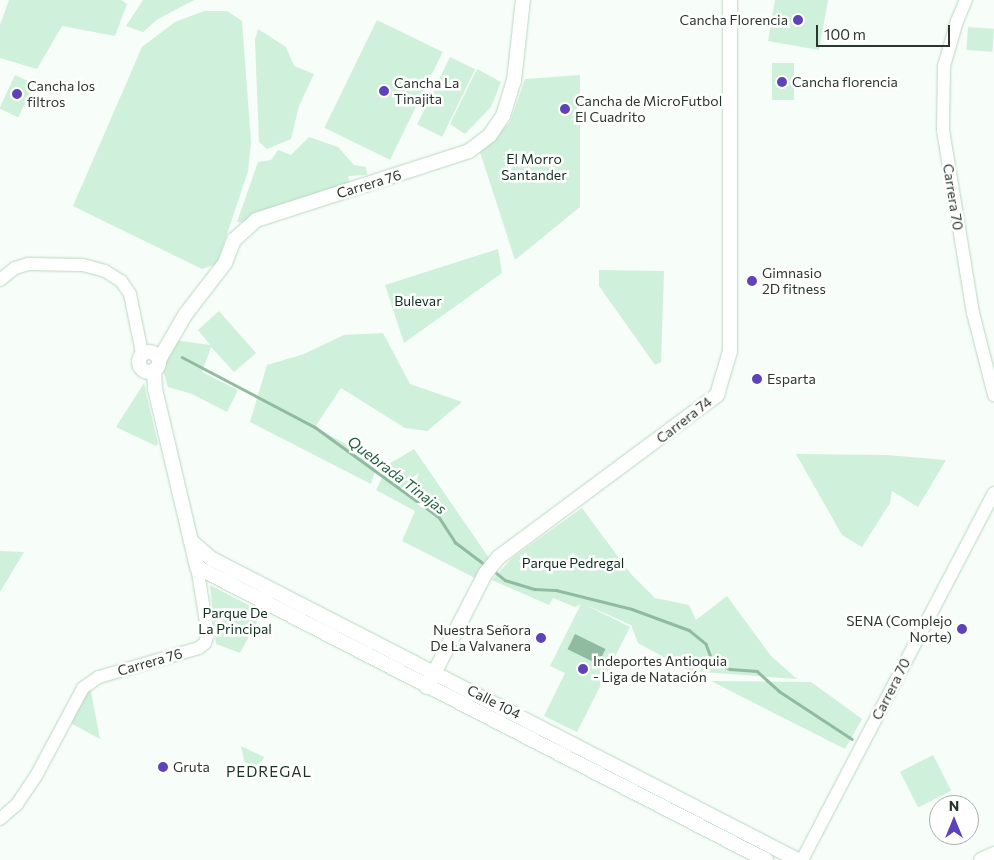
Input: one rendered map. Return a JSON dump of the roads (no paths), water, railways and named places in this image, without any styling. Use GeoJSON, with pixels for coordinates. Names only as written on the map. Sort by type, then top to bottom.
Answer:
{"type":"FeatureCollection","features":[{"type":"Feature","properties":{"kind":"main road","name":"Carrera 76"},"geometry":{"type":"LineString","coordinates":[[198,566],[149,357],[166,344],[225,263],[234,240],[256,220],[469,151],[490,135],[503,116],[514,81],[522,0]]}},
{"type":"Feature","properties":{"kind":"main road","name":"Carrera 74"},"geometry":{"type":"LineString","coordinates":[[427,686],[485,574],[499,557],[717,395],[730,352],[730,0]]}},
{"type":"Feature","properties":{"kind":"main road","name":"Calle 104"},"geometry":{"type":"LineString","coordinates":[[192,541],[221,563],[798,860]]}},
{"type":"Feature","properties":{"kind":"main road","name":"Calle 104"},"geometry":{"type":"LineString","coordinates":[[198,566],[766,860]]}},
{"type":"Feature","properties":{"kind":"main road"},"geometry":{"type":"LineString","coordinates":[[981,860],[994,854]]}},
{"type":"Feature","properties":{"kind":"street","name":"Carrera 70"},"geometry":{"type":"LineString","coordinates":[[966,0],[956,21],[944,66],[943,130],[972,313],[994,395]]}},
{"type":"Feature","properties":{"kind":"street"},"geometry":{"type":"LineString","coordinates":[[0,280],[15,268],[28,264],[83,265],[105,271],[121,281],[130,294],[149,357]]}},
{"type":"Feature","properties":{"kind":"street","name":"Carrera 70"},"geometry":{"type":"LineString","coordinates":[[802,860],[994,492]]}},
{"type":"Feature","properties":{"kind":"street","name":"Carrera 76"},"geometry":{"type":"LineString","coordinates":[[0,819],[17,804],[36,776],[83,688],[99,677],[199,648],[206,643],[208,634],[198,566]]}},
{"type":"Feature","properties":{"kind":"waterway","name":"Quebrada Tinajas"},"geometry":{"type":"LineString","coordinates":[[182,357],[315,427],[439,517],[455,542],[486,565]]}},
{"type":"Feature","properties":{"kind":"waterway","name":"Quebrada Tinajas"},"geometry":{"type":"LineString","coordinates":[[494,571],[505,580],[535,589],[556,590],[632,609],[689,630],[706,644],[712,660],[730,669],[757,671],[779,691],[852,739]]}},
{"type":"Feature","properties":{"kind":"place","name":"Cancha Florencia"},"geometry":{"type":"Point","coordinates":[798,20]}},
{"type":"Feature","properties":{"kind":"place","name":"Cancha florencia"},"geometry":{"type":"Point","coordinates":[782,82]}},
{"type":"Feature","properties":{"kind":"place","name":"Cancha La Tinajita"},"geometry":{"type":"Point","coordinates":[384,91]}},
{"type":"Feature","properties":{"kind":"place","name":"Cancha los filtros"},"geometry":{"type":"Point","coordinates":[17,94]}},
{"type":"Feature","properties":{"kind":"place","name":"Cancha de MicroFutbol El Cuadrito"},"geometry":{"type":"Point","coordinates":[565,109]}},
{"type":"Feature","properties":{"kind":"place","name":"Gimnasio 2D fitness"},"geometry":{"type":"Point","coordinates":[752,281]}},
{"type":"Feature","properties":{"kind":"place","name":"Esparta"},"geometry":{"type":"Point","coordinates":[757,379]}},
{"type":"Feature","properties":{"kind":"place","name":"SENA (Complejo Norte)"},"geometry":{"type":"Point","coordinates":[962,629]}},
{"type":"Feature","properties":{"kind":"place","name":"Nuestra Señora De La Valvanera"},"geometry":{"type":"Point","coordinates":[541,638]}},
{"type":"Feature","properties":{"kind":"place","name":"Indeportes Antioquia - Liga de Natación"},"geometry":{"type":"Point","coordinates":[583,669]}},
{"type":"Feature","properties":{"kind":"place","name":"Gruta"},"geometry":{"type":"Point","coordinates":[163,767]}},
{"type":"Feature","properties":{"kind":"district","name":"PEDREGAL"},"geometry":{"type":"Point","coordinates":[269,772]}},
{"type":"Feature","properties":{"kind":"park label","name":"El Morro Santander"},"geometry":{"type":"Point","coordinates":[534,168]}},
{"type":"Feature","properties":{"kind":"park label","name":"Bulevar"},"geometry":{"type":"Point","coordinates":[418,301]}},
{"type":"Feature","properties":{"kind":"park label","name":"Parque Pedregal"},"geometry":{"type":"Point","coordinates":[573,563]}},
{"type":"Feature","properties":{"kind":"park label","name":"Parque De La Principal"},"geometry":{"type":"Point","coordinates":[235,622]}}]}
